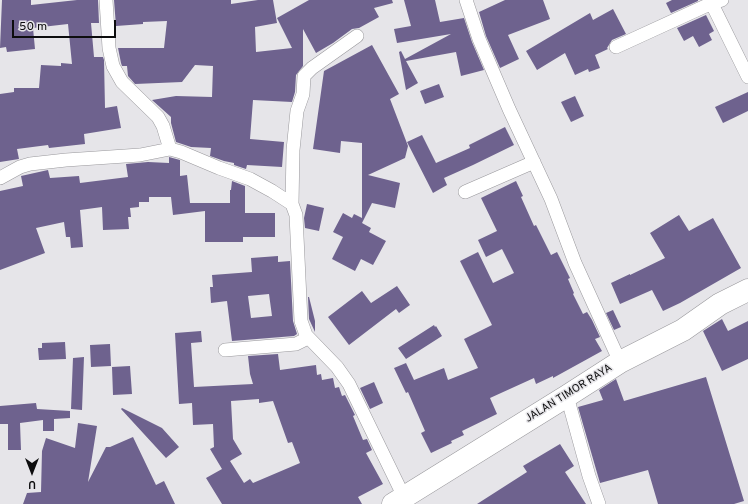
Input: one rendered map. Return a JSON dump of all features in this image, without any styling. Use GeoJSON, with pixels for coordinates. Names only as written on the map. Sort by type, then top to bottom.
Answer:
{"type":"FeatureCollection","features":[{"type":"Feature","properties":{"kind":"highway","name":"JALAN TIMOR RAYA"},"geometry":{"type":"LineString","coordinates":[[399,501],[620,362],[683,330],[720,304],[748,290]]}},
{"type":"Feature","properties":{"kind":"street"},"geometry":{"type":"LineString","coordinates":[[106,0],[109,48],[114,66],[122,82],[158,117],[163,126],[170,149]]}},
{"type":"Feature","properties":{"kind":"street"},"geometry":{"type":"LineString","coordinates":[[466,0],[479,39],[551,199],[575,263],[620,362]]}},
{"type":"Feature","properties":{"kind":"street"},"geometry":{"type":"LineString","coordinates":[[616,47],[715,1],[748,77]]}},
{"type":"Feature","properties":{"kind":"street"},"geometry":{"type":"LineString","coordinates":[[356,36],[312,68],[304,76],[303,94],[297,111],[293,150],[292,204],[296,215],[301,321],[306,335],[337,367],[349,384],[399,501]]}},
{"type":"Feature","properties":{"kind":"street"},"geometry":{"type":"LineString","coordinates":[[0,178],[20,167],[30,164],[140,155],[170,149],[250,179],[292,204]]}},
{"type":"Feature","properties":{"kind":"street"},"geometry":{"type":"LineString","coordinates":[[465,192],[534,162]]}},
{"type":"Feature","properties":{"kind":"street"},"geometry":{"type":"LineString","coordinates":[[225,350],[296,344],[304,340],[306,335]]}},
{"type":"Feature","properties":{"kind":"street"},"geometry":{"type":"LineString","coordinates":[[567,396],[589,476],[599,504]]}},
{"type":"Feature","properties":{"kind":"building"},"geometry":{"type":"Polygon","coordinates":[[[2,0],[31,0],[31,5],[77,0],[98,0],[99,23],[91,23],[94,57],[103,57],[105,108],[117,106],[121,128],[84,134],[85,144],[49,148],[48,145],[17,149],[19,159],[0,162],[0,94],[14,92],[14,88],[39,88],[41,65],[61,66],[61,63],[72,64],[68,24],[33,28],[35,49],[7,52],[6,47],[0,48],[2,0]]]}},
{"type":"Feature","properties":{"kind":"building"},"geometry":{"type":"Polygon","coordinates":[[[114,0],[231,0],[231,4],[258,0],[273,0],[277,23],[255,27],[256,52],[292,48],[277,18],[309,0],[392,0],[393,3],[374,8],[379,17],[359,28],[352,29],[316,53],[303,29],[303,66],[296,75],[295,92],[292,102],[253,100],[250,139],[284,142],[282,167],[247,165],[246,169],[234,165],[234,163],[210,156],[211,148],[191,147],[176,142],[171,117],[152,100],[176,96],[212,97],[213,66],[195,65],[182,82],[135,84],[128,76],[127,66],[122,66],[118,48],[164,48],[167,21],[143,22],[143,24],[116,26],[114,0]]]}},
{"type":"Feature","properties":{"kind":"building"},"geometry":{"type":"Polygon","coordinates":[[[404,0],[435,0],[440,22],[464,18],[484,70],[461,76],[456,52],[406,61],[418,83],[406,90],[399,52],[401,51],[405,59],[451,34],[397,43],[394,29],[411,26],[404,0]]]}},
{"type":"Feature","properties":{"kind":"building"},"geometry":{"type":"Polygon","coordinates":[[[505,0],[543,0],[550,19],[508,35],[519,59],[500,68],[486,36],[479,12],[505,0]]]}},
{"type":"Feature","properties":{"kind":"building"},"geometry":{"type":"Polygon","coordinates":[[[672,0],[698,1],[671,13],[666,3],[672,0]]]}},
{"type":"Feature","properties":{"kind":"building"},"geometry":{"type":"Polygon","coordinates":[[[613,9],[626,34],[612,40],[607,48],[608,49],[595,55],[600,68],[589,72],[588,69],[575,75],[565,53],[537,70],[526,51],[590,13],[593,20],[613,9]]]}},
{"type":"Feature","properties":{"kind":"building"},"geometry":{"type":"Polygon","coordinates":[[[706,15],[714,31],[709,34],[712,40],[699,47],[693,36],[684,41],[677,28],[706,15]]]}},
{"type":"Feature","properties":{"kind":"building"},"geometry":{"type":"Polygon","coordinates":[[[372,45],[399,94],[390,99],[408,146],[405,158],[368,175],[400,183],[395,208],[372,203],[362,223],[371,228],[369,232],[386,241],[373,265],[361,259],[355,271],[332,259],[343,237],[333,232],[343,213],[352,218],[354,214],[362,218],[362,143],[341,141],[340,153],[313,149],[324,71],[372,45]]]}},
{"type":"Feature","properties":{"kind":"building"},"geometry":{"type":"Polygon","coordinates":[[[439,84],[444,97],[425,104],[420,91],[439,84]]]}},
{"type":"Feature","properties":{"kind":"building"},"geometry":{"type":"Polygon","coordinates":[[[748,92],[748,111],[723,123],[715,107],[748,92]]]}},
{"type":"Feature","properties":{"kind":"building"},"geometry":{"type":"Polygon","coordinates":[[[575,96],[584,116],[571,122],[561,102],[575,96]]]}},
{"type":"Feature","properties":{"kind":"building"},"geometry":{"type":"Polygon","coordinates":[[[505,127],[514,145],[444,178],[447,185],[433,193],[407,142],[422,135],[436,163],[470,148],[469,145],[505,127]]]}},
{"type":"Feature","properties":{"kind":"building"},"geometry":{"type":"Polygon","coordinates":[[[169,157],[180,160],[180,176],[187,175],[190,203],[230,203],[232,181],[245,186],[245,213],[275,213],[275,237],[243,237],[243,242],[205,242],[205,211],[173,215],[171,197],[149,197],[149,202],[139,202],[139,207],[130,208],[131,217],[128,217],[129,229],[103,230],[102,207],[80,210],[83,247],[71,248],[70,237],[66,237],[64,222],[36,228],[45,253],[0,270],[0,191],[23,186],[21,176],[48,170],[50,178],[79,176],[80,183],[128,177],[126,164],[148,162],[169,163],[169,157]]]}},
{"type":"Feature","properties":{"kind":"building"},"geometry":{"type":"Polygon","coordinates":[[[516,181],[523,196],[521,197],[534,226],[536,225],[551,255],[557,252],[570,278],[568,279],[574,293],[573,294],[583,314],[587,312],[592,320],[600,337],[595,339],[602,351],[553,378],[553,376],[536,384],[534,378],[490,398],[497,414],[462,431],[464,435],[451,441],[452,443],[431,453],[421,433],[425,431],[408,392],[406,393],[394,368],[406,363],[414,380],[444,368],[448,380],[478,368],[464,339],[492,325],[460,261],[478,252],[493,283],[514,273],[502,249],[486,257],[478,240],[497,231],[481,198],[516,181]]]}},
{"type":"Feature","properties":{"kind":"building"},"geometry":{"type":"Polygon","coordinates":[[[307,204],[324,208],[319,231],[305,228],[304,218],[307,204]]]}},
{"type":"Feature","properties":{"kind":"building"},"geometry":{"type":"Polygon","coordinates":[[[679,215],[689,231],[713,218],[741,268],[680,303],[663,311],[652,290],[620,304],[611,283],[665,258],[650,233],[679,215]]]}},
{"type":"Feature","properties":{"kind":"building"},"geometry":{"type":"Polygon","coordinates":[[[278,256],[278,262],[290,261],[293,321],[297,334],[294,336],[232,341],[227,301],[211,303],[210,287],[213,287],[212,275],[252,272],[251,258],[278,256]],[[269,294],[248,296],[251,318],[272,316],[269,294]]]}},
{"type":"Feature","properties":{"kind":"building"},"geometry":{"type":"Polygon","coordinates":[[[397,286],[410,305],[399,313],[396,309],[349,345],[328,317],[362,291],[371,303],[397,286]]]}},
{"type":"Feature","properties":{"kind":"building"},"geometry":{"type":"Polygon","coordinates":[[[308,297],[315,321],[315,332],[309,319],[308,297]]]}},
{"type":"Feature","properties":{"kind":"building"},"geometry":{"type":"Polygon","coordinates":[[[613,310],[621,327],[614,330],[606,313],[613,310]]]}},
{"type":"Feature","properties":{"kind":"building"},"geometry":{"type":"Polygon","coordinates":[[[722,319],[728,331],[748,321],[748,359],[722,371],[703,331],[722,319]]]}},
{"type":"Feature","properties":{"kind":"building"},"geometry":{"type":"Polygon","coordinates":[[[434,325],[442,336],[406,359],[398,348],[434,325]]]}},
{"type":"Feature","properties":{"kind":"building"},"geometry":{"type":"Polygon","coordinates":[[[201,331],[202,342],[191,343],[194,387],[253,384],[248,356],[278,354],[280,370],[316,365],[317,375],[321,374],[322,380],[333,378],[335,388],[339,387],[342,396],[345,395],[355,415],[353,416],[363,440],[367,439],[372,450],[366,453],[383,484],[358,497],[362,504],[222,504],[206,478],[222,469],[210,449],[214,447],[213,424],[193,425],[192,403],[179,404],[175,333],[201,331]],[[259,399],[231,401],[233,439],[242,454],[230,461],[244,483],[250,479],[253,483],[300,463],[292,442],[288,443],[273,401],[259,403],[259,399]]]}},
{"type":"Feature","properties":{"kind":"building"},"geometry":{"type":"Polygon","coordinates":[[[65,342],[66,359],[39,360],[38,348],[42,348],[42,343],[65,342]]]}},
{"type":"Feature","properties":{"kind":"building"},"geometry":{"type":"Polygon","coordinates":[[[110,344],[111,366],[91,367],[90,345],[110,344]]]}},
{"type":"Feature","properties":{"kind":"building"},"geometry":{"type":"Polygon","coordinates":[[[84,357],[82,410],[71,409],[73,358],[84,357]]]}},
{"type":"Feature","properties":{"kind":"building"},"geometry":{"type":"Polygon","coordinates":[[[130,366],[132,394],[113,395],[112,367],[130,366]]]}},
{"type":"Feature","properties":{"kind":"building"},"geometry":{"type":"Polygon","coordinates":[[[706,377],[744,501],[734,504],[658,504],[648,470],[600,483],[578,407],[603,400],[599,390],[616,379],[624,401],[706,377]]]}},
{"type":"Feature","properties":{"kind":"building"},"geometry":{"type":"Polygon","coordinates":[[[374,382],[383,403],[370,409],[360,388],[374,382]]]}},
{"type":"Feature","properties":{"kind":"building"},"geometry":{"type":"Polygon","coordinates":[[[36,403],[37,409],[70,411],[70,418],[54,419],[54,431],[43,431],[43,420],[20,423],[21,450],[8,450],[8,424],[0,424],[0,406],[36,403]]]}},
{"type":"Feature","properties":{"kind":"building"},"geometry":{"type":"Polygon","coordinates":[[[122,408],[162,428],[179,447],[166,458],[121,409],[122,408]]]}},
{"type":"Feature","properties":{"kind":"building"},"geometry":{"type":"Polygon","coordinates":[[[78,423],[97,426],[88,482],[106,447],[110,447],[133,437],[156,485],[164,481],[175,504],[23,504],[27,493],[41,492],[42,451],[46,438],[75,448],[78,423]]]}},
{"type":"Feature","properties":{"kind":"building"},"geometry":{"type":"Polygon","coordinates":[[[560,444],[574,466],[565,472],[586,504],[477,504],[527,472],[523,466],[560,444]]]}}]}
